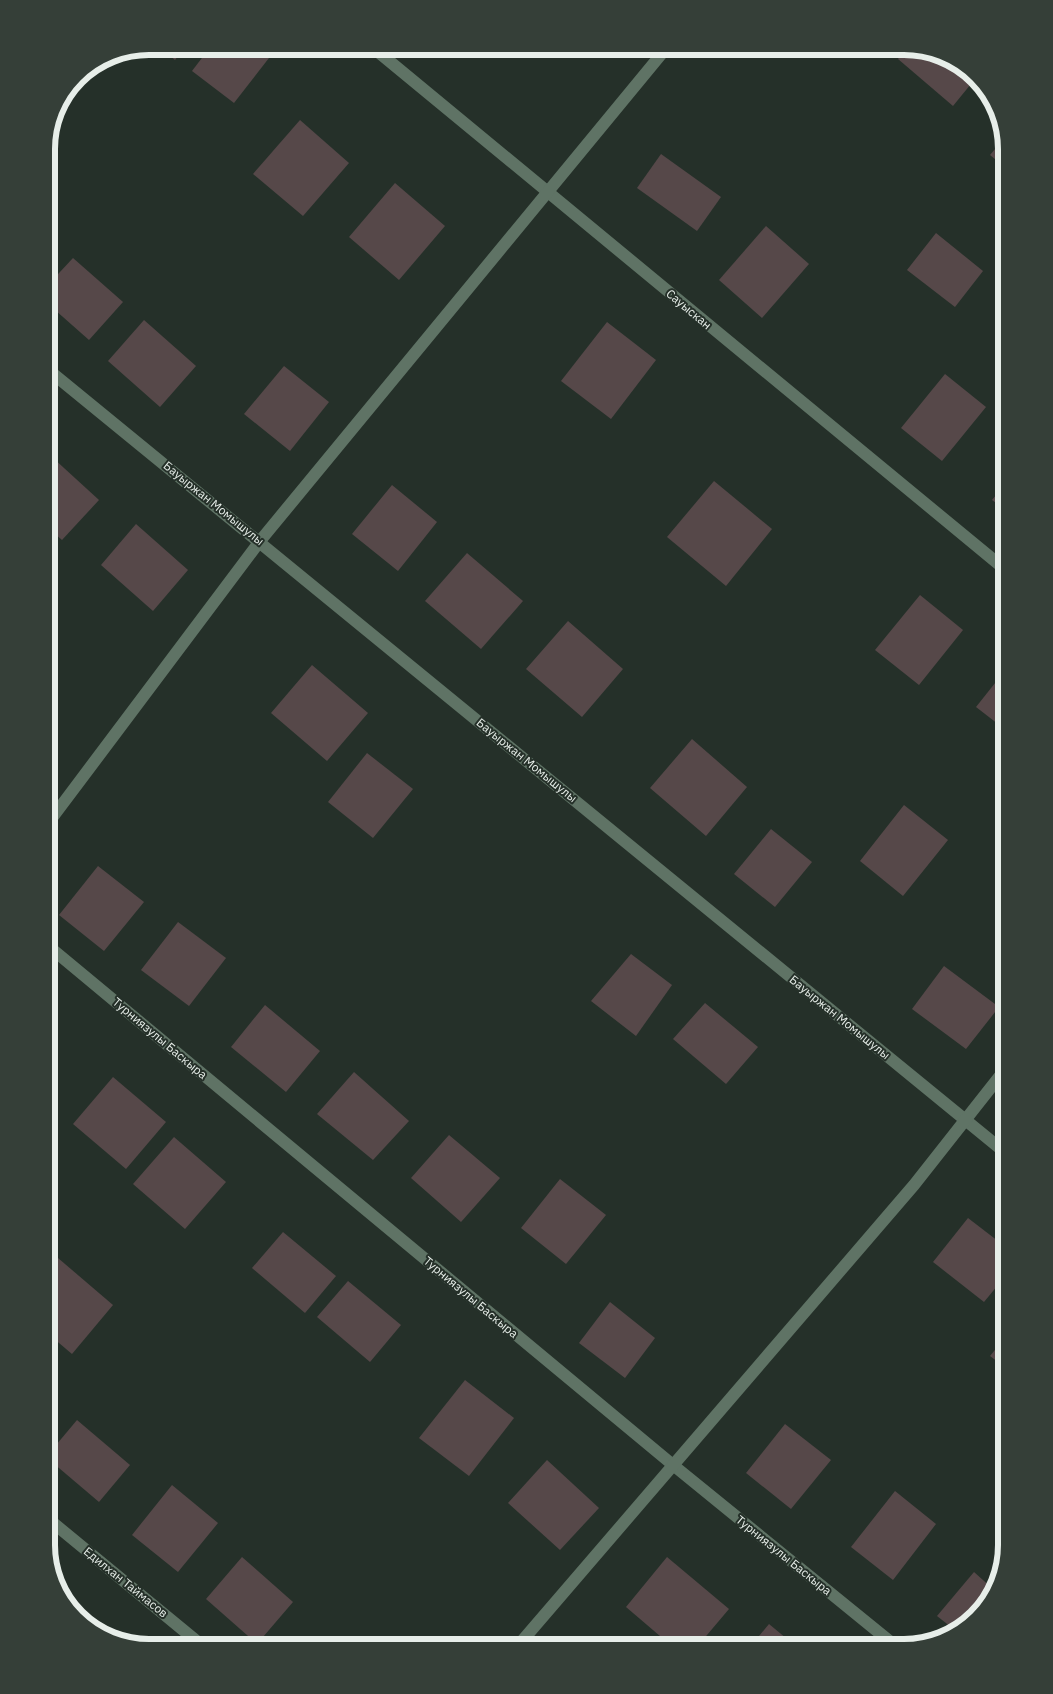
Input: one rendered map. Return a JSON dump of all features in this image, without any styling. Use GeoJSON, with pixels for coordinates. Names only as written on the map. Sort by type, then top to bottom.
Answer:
{"type":"FeatureCollection","features":[{"type":"Feature","properties":{"kind":"street","name":"Сауыскан"},"geometry":{"type":"LineString","coordinates":[[382,55],[998,564]]}},
{"type":"Feature","properties":{"kind":"street"},"geometry":{"type":"LineString","coordinates":[[55,814],[260,541],[661,55]]}},
{"type":"Feature","properties":{"kind":"street","name":"Бауыржан Момышулы"},"geometry":{"type":"LineString","coordinates":[[55,375],[260,541],[998,1147]]}},
{"type":"Feature","properties":{"kind":"street","name":"Турниязулы Баскыра"},"geometry":{"type":"LineString","coordinates":[[55,951],[673,1465],[887,1639]]}},
{"type":"Feature","properties":{"kind":"street"},"geometry":{"type":"LineString","coordinates":[[524,1639],[914,1185],[998,1078]]}},
{"type":"Feature","properties":{"kind":"street","name":"Едилхан Таймасов"},"geometry":{"type":"LineString","coordinates":[[55,1524],[194,1639]]}},
{"type":"Feature","properties":{"kind":"building"},"geometry":{"type":"Polygon","coordinates":[[[169,55],[179,55],[175,60],[169,55]]]}},
{"type":"Feature","properties":{"kind":"building"},"geometry":{"type":"Polygon","coordinates":[[[204,55],[271,55],[234,103],[192,71],[204,55]]]}},
{"type":"Feature","properties":{"kind":"building"},"geometry":{"type":"Polygon","coordinates":[[[901,55],[910,55],[934,60],[956,71],[971,83],[953,106],[898,59],[901,55]]]}},
{"type":"Feature","properties":{"kind":"building"},"geometry":{"type":"Polygon","coordinates":[[[300,120],[349,163],[303,216],[253,174],[300,120]]]}},
{"type":"Feature","properties":{"kind":"building"},"geometry":{"type":"Polygon","coordinates":[[[998,146],[998,162],[990,155],[998,146]]]}},
{"type":"Feature","properties":{"kind":"building"},"geometry":{"type":"Polygon","coordinates":[[[661,154],[721,197],[697,231],[637,188],[661,154]]]}},
{"type":"Feature","properties":{"kind":"building"},"geometry":{"type":"Polygon","coordinates":[[[395,183],[445,226],[399,280],[349,237],[395,183]]]}},
{"type":"Feature","properties":{"kind":"building"},"geometry":{"type":"Polygon","coordinates":[[[766,226],[809,264],[762,318],[719,280],[766,226]]]}},
{"type":"Feature","properties":{"kind":"building"},"geometry":{"type":"Polygon","coordinates":[[[936,233],[983,271],[955,307],[907,270],[936,233]]]}},
{"type":"Feature","properties":{"kind":"building"},"geometry":{"type":"Polygon","coordinates":[[[73,258],[123,302],[89,340],[55,310],[55,277],[73,258]]]}},
{"type":"Feature","properties":{"kind":"building"},"geometry":{"type":"Polygon","coordinates":[[[144,320],[196,366],[160,407],[108,361],[144,320]]]}},
{"type":"Feature","properties":{"kind":"building"},"geometry":{"type":"Polygon","coordinates":[[[607,322],[656,360],[611,419],[561,381],[607,322]]]}},
{"type":"Feature","properties":{"kind":"building"},"geometry":{"type":"Polygon","coordinates":[[[284,366],[329,402],[290,451],[244,414],[284,366]]]}},
{"type":"Feature","properties":{"kind":"building"},"geometry":{"type":"Polygon","coordinates":[[[945,374],[986,407],[942,461],[901,428],[945,374]]]}},
{"type":"Feature","properties":{"kind":"building"},"geometry":{"type":"Polygon","coordinates":[[[55,460],[99,500],[62,540],[55,534],[55,460]]]}},
{"type":"Feature","properties":{"kind":"building"},"geometry":{"type":"Polygon","coordinates":[[[714,481],[772,529],[726,586],[667,537],[714,481]]]}},
{"type":"Feature","properties":{"kind":"building"},"geometry":{"type":"Polygon","coordinates":[[[392,485],[437,522],[398,571],[352,534],[392,485]]]}},
{"type":"Feature","properties":{"kind":"building"},"geometry":{"type":"Polygon","coordinates":[[[998,493],[998,504],[992,500],[998,493]]]}},
{"type":"Feature","properties":{"kind":"building"},"geometry":{"type":"Polygon","coordinates":[[[136,524],[188,570],[153,611],[101,565],[136,524]]]}},
{"type":"Feature","properties":{"kind":"building"},"geometry":{"type":"Polygon","coordinates":[[[467,553],[523,601],[481,649],[425,601],[467,553]]]}},
{"type":"Feature","properties":{"kind":"building"},"geometry":{"type":"Polygon","coordinates":[[[920,595],[963,630],[919,685],[875,650],[920,595]]]}},
{"type":"Feature","properties":{"kind":"building"},"geometry":{"type":"Polygon","coordinates":[[[568,621],[623,669],[582,717],[526,669],[568,621]]]}},
{"type":"Feature","properties":{"kind":"building"},"geometry":{"type":"Polygon","coordinates":[[[312,665],[368,713],[327,761],[271,713],[312,665]]]}},
{"type":"Feature","properties":{"kind":"building"},"geometry":{"type":"Polygon","coordinates":[[[998,679],[998,724],[976,707],[998,679]]]}},
{"type":"Feature","properties":{"kind":"building"},"geometry":{"type":"Polygon","coordinates":[[[692,739],[747,787],[706,836],[650,788],[692,739]]]}},
{"type":"Feature","properties":{"kind":"building"},"geometry":{"type":"Polygon","coordinates":[[[367,753],[413,789],[373,838],[328,802],[367,753]]]}},
{"type":"Feature","properties":{"kind":"building"},"geometry":{"type":"Polygon","coordinates":[[[904,805],[948,840],[903,896],[860,861],[904,805]]]}},
{"type":"Feature","properties":{"kind":"building"},"geometry":{"type":"Polygon","coordinates":[[[771,829],[812,862],[775,907],[734,874],[771,829]]]}},
{"type":"Feature","properties":{"kind":"building"},"geometry":{"type":"Polygon","coordinates":[[[98,866],[144,902],[104,951],[59,915],[98,866]]]}},
{"type":"Feature","properties":{"kind":"building"},"geometry":{"type":"Polygon","coordinates":[[[178,922],[226,958],[189,1006],[141,970],[178,922]]]}},
{"type":"Feature","properties":{"kind":"building"},"geometry":{"type":"Polygon","coordinates":[[[631,954],[672,985],[636,1036],[591,1001],[631,954]]]}},
{"type":"Feature","properties":{"kind":"building"},"geometry":{"type":"Polygon","coordinates":[[[944,966],[998,1006],[966,1049],[912,1009],[944,966]]]}},
{"type":"Feature","properties":{"kind":"building"},"geometry":{"type":"Polygon","coordinates":[[[705,1003],[758,1047],[726,1084],[673,1039],[705,1003]]]}},
{"type":"Feature","properties":{"kind":"building"},"geometry":{"type":"Polygon","coordinates":[[[265,1005],[320,1051],[286,1092],[231,1047],[265,1005]]]}},
{"type":"Feature","properties":{"kind":"building"},"geometry":{"type":"Polygon","coordinates":[[[354,1072],[409,1121],[373,1160],[317,1114],[354,1072]]]}},
{"type":"Feature","properties":{"kind":"building"},"geometry":{"type":"Polygon","coordinates":[[[113,1077],[166,1122],[126,1169],[73,1124],[113,1077]]]}},
{"type":"Feature","properties":{"kind":"building"},"geometry":{"type":"Polygon","coordinates":[[[449,1135],[500,1178],[461,1222],[411,1178],[449,1135]]]}},
{"type":"Feature","properties":{"kind":"building"},"geometry":{"type":"Polygon","coordinates":[[[174,1137],[226,1182],[185,1229],[133,1184],[174,1137]]]}},
{"type":"Feature","properties":{"kind":"building"},"geometry":{"type":"Polygon","coordinates":[[[560,1179],[606,1215],[566,1264],[521,1228],[560,1179]]]}},
{"type":"Feature","properties":{"kind":"building"},"geometry":{"type":"Polygon","coordinates":[[[968,1218],[998,1241],[998,1285],[984,1302],[933,1262],[968,1218]]]}},
{"type":"Feature","properties":{"kind":"building"},"geometry":{"type":"Polygon","coordinates":[[[283,1232],[336,1276],[305,1313],[252,1268],[283,1232]]]}},
{"type":"Feature","properties":{"kind":"building"},"geometry":{"type":"Polygon","coordinates":[[[58,1258],[113,1305],[72,1354],[55,1340],[55,1261],[58,1258]]]}},
{"type":"Feature","properties":{"kind":"building"},"geometry":{"type":"Polygon","coordinates":[[[348,1281],[401,1325],[370,1362],[317,1317],[348,1281]]]}},
{"type":"Feature","properties":{"kind":"building"},"geometry":{"type":"Polygon","coordinates":[[[610,1302],[655,1338],[625,1378],[579,1343],[610,1302]]]}},
{"type":"Feature","properties":{"kind":"building"},"geometry":{"type":"Polygon","coordinates":[[[998,1346],[998,1362],[990,1356],[998,1346]]]}},
{"type":"Feature","properties":{"kind":"building"},"geometry":{"type":"Polygon","coordinates":[[[465,1380],[514,1418],[469,1476],[419,1438],[465,1380]]]}},
{"type":"Feature","properties":{"kind":"building"},"geometry":{"type":"Polygon","coordinates":[[[77,1420],[130,1465],[99,1502],[55,1465],[55,1446],[77,1420]]]}},
{"type":"Feature","properties":{"kind":"building"},"geometry":{"type":"Polygon","coordinates":[[[785,1424],[831,1460],[791,1509],[746,1473],[785,1424]]]}},
{"type":"Feature","properties":{"kind":"building"},"geometry":{"type":"Polygon","coordinates":[[[547,1460],[599,1508],[560,1550],[508,1503],[547,1460]]]}},
{"type":"Feature","properties":{"kind":"building"},"geometry":{"type":"Polygon","coordinates":[[[172,1485],[218,1523],[178,1572],[132,1535],[172,1485]]]}},
{"type":"Feature","properties":{"kind":"building"},"geometry":{"type":"Polygon","coordinates":[[[895,1491],[936,1524],[893,1580],[851,1547],[895,1491]]]}},
{"type":"Feature","properties":{"kind":"building"},"geometry":{"type":"Polygon","coordinates":[[[242,1557],[293,1602],[261,1639],[251,1639],[206,1599],[242,1557]]]}},
{"type":"Feature","properties":{"kind":"building"},"geometry":{"type":"Polygon","coordinates":[[[667,1557],[729,1609],[704,1639],[663,1639],[626,1607],[667,1557]]]}},
{"type":"Feature","properties":{"kind":"building"},"geometry":{"type":"Polygon","coordinates":[[[974,1572],[989,1585],[975,1607],[956,1623],[950,1626],[937,1616],[974,1572]]]}},
{"type":"Feature","properties":{"kind":"building"},"geometry":{"type":"Polygon","coordinates":[[[769,1624],[787,1639],[756,1639],[769,1624]]]}}]}
